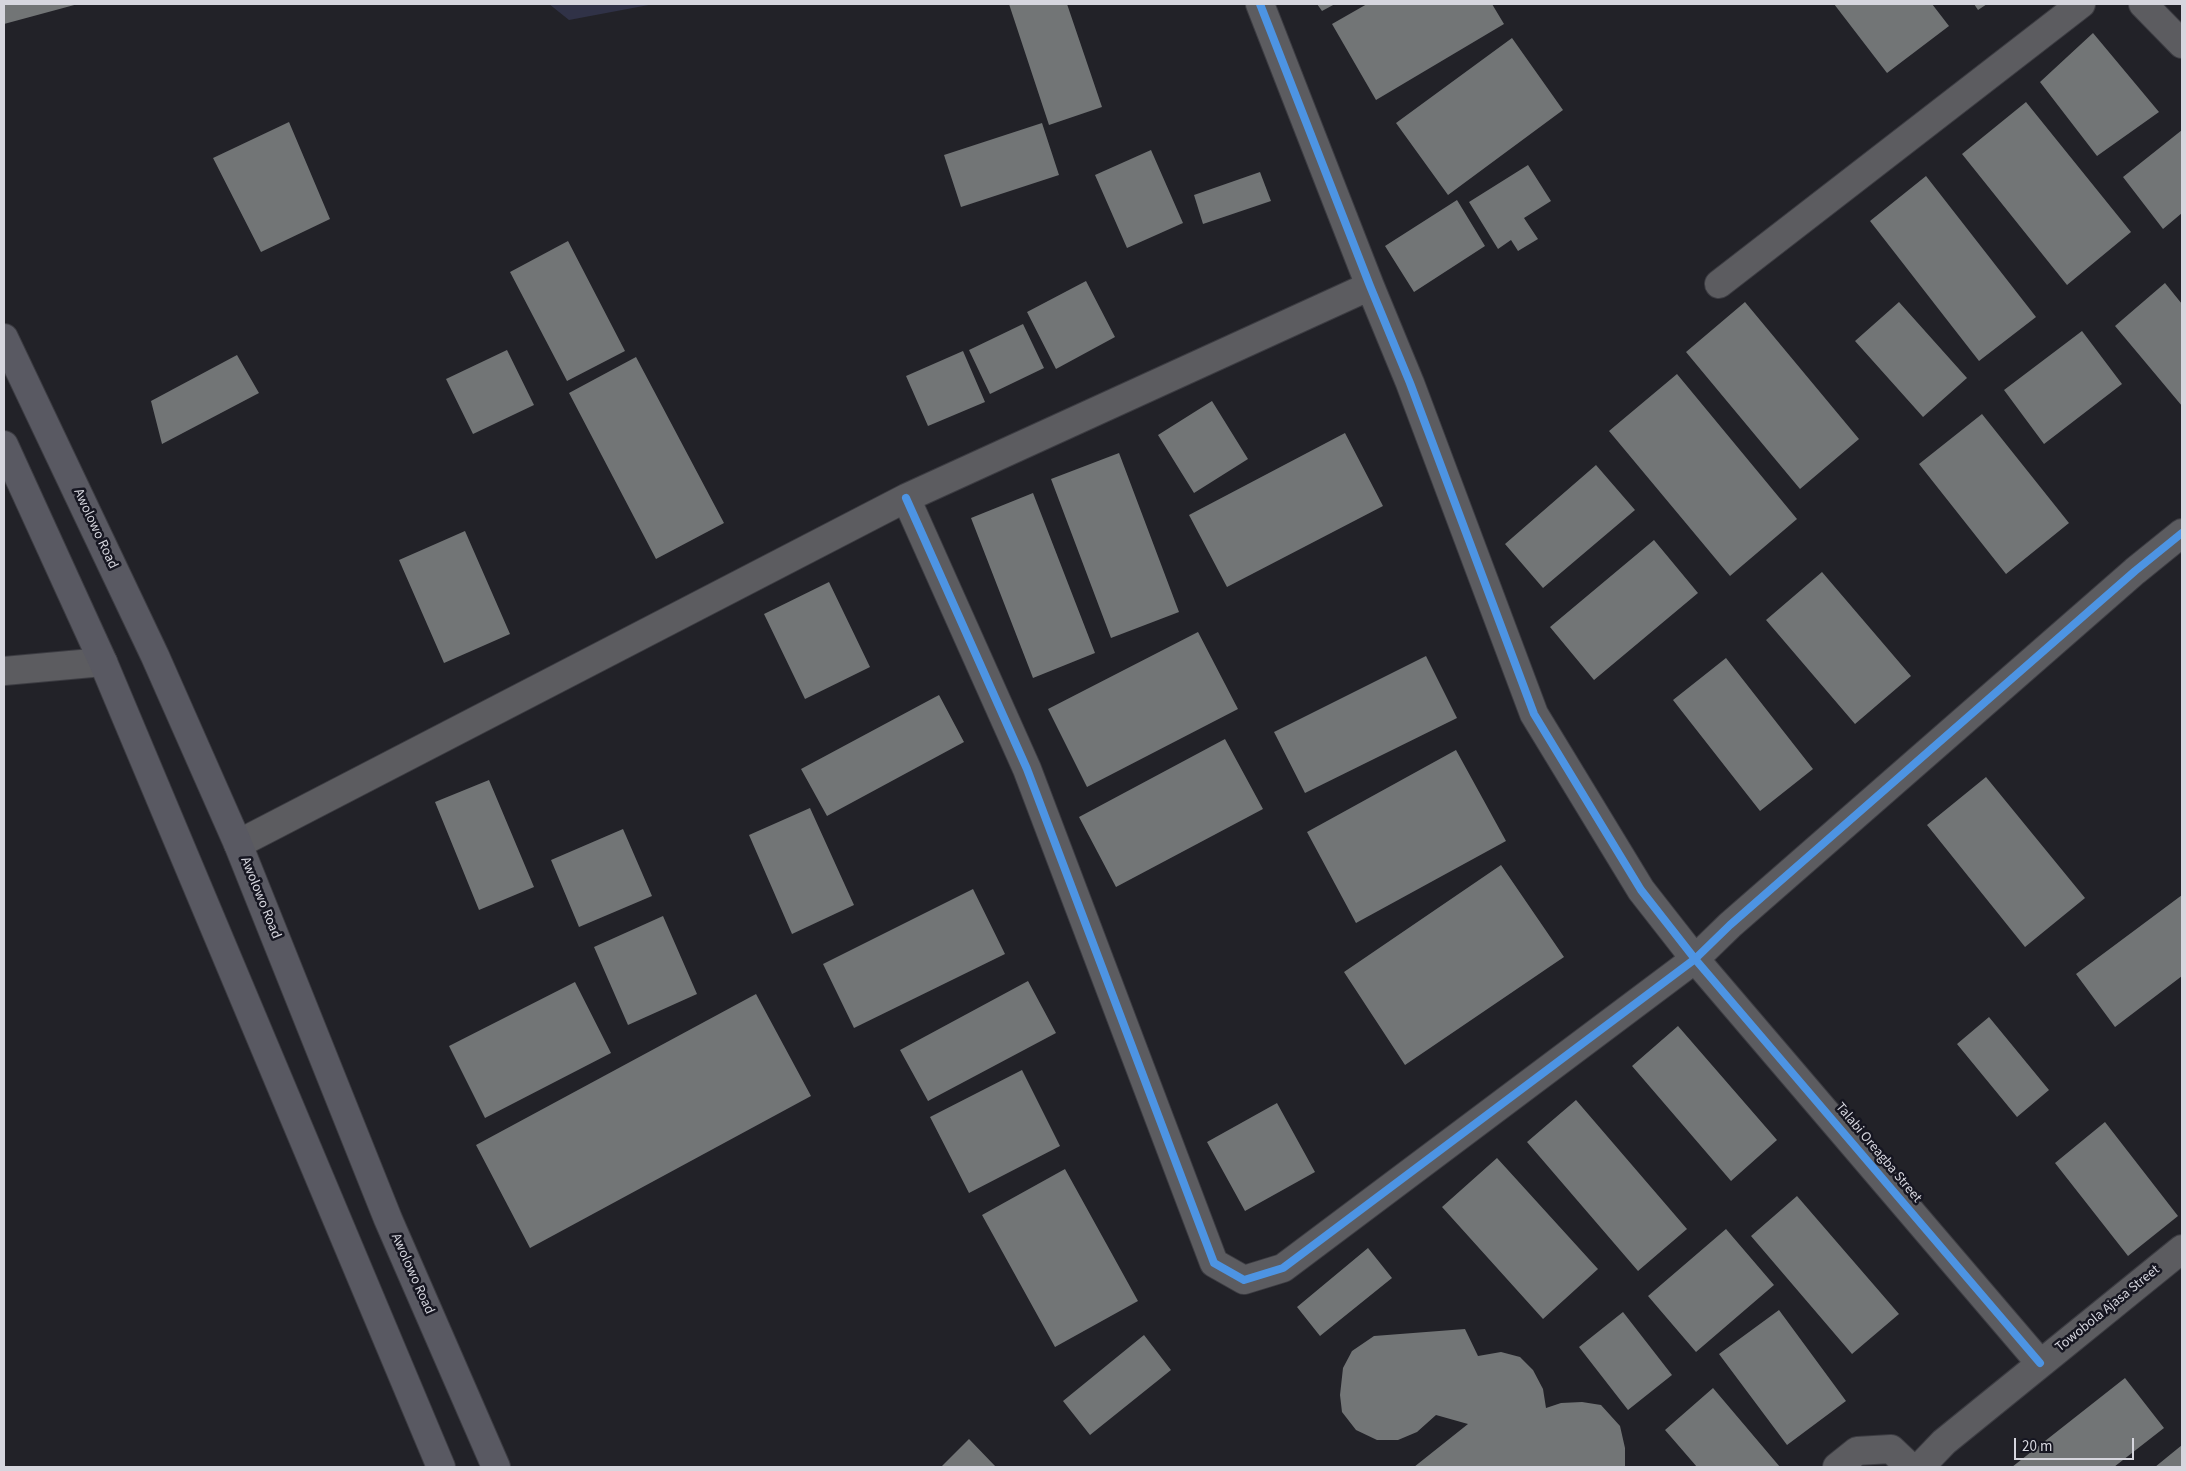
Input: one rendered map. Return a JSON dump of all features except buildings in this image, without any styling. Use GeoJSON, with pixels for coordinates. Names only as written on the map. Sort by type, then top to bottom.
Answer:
{"type":"FeatureCollection","features":[{"type":"Feature","properties":{"kind":"main road","name":"Awolowo Road"},"geometry":{"type":"LineString","coordinates":[[4,338],[155,656],[238,844],[388,1219],[496,1467]]}},
{"type":"Feature","properties":{"kind":"main road"},"geometry":{"type":"LineString","coordinates":[[4,445],[103,662],[441,1467]]}},
{"type":"Feature","properties":{"kind":"street","name":"Talabi Oreagba Street"},"geometry":{"type":"LineString","coordinates":[[1260,4],[1410,383],[1534,714],[1641,890],[1695,959],[2040,1363]]}},
{"type":"Feature","properties":{"kind":"street"},"geometry":{"type":"LineString","coordinates":[[1719,284],[2081,4]]}},
{"type":"Feature","properties":{"kind":"street"},"geometry":{"type":"LineString","coordinates":[[2143,4],[2182,44]]}},
{"type":"Feature","properties":{"kind":"street"},"geometry":{"type":"LineString","coordinates":[[238,844],[906,498],[1370,286]]}},
{"type":"Feature","properties":{"kind":"street"},"geometry":{"type":"LineString","coordinates":[[906,498],[1027,770],[1214,1263],[1244,1280],[1283,1268],[1695,959],[1775,886],[2135,571],[2182,533]]}},
{"type":"Feature","properties":{"kind":"street"},"geometry":{"type":"LineString","coordinates":[[4,671],[103,662]]}},
{"type":"Feature","properties":{"kind":"street","name":"Towobola Ajasa Street"},"geometry":{"type":"LineString","coordinates":[[1920,1467],[1944,1442],[2182,1249]]}},
{"type":"Feature","properties":{"kind":"street"},"geometry":{"type":"LineString","coordinates":[[1837,1467],[1857,1451],[1891,1449],[1910,1467]]}},
{"type":"Feature","properties":{"kind":"shaded area"},"geometry":{"type":"Polygon","coordinates":[[[549,4],[654,4],[569,20],[549,4]]]}},
{"type":"Feature","properties":{"kind":"cycle path"},"geometry":{"type":"LineString","coordinates":[[1260,4],[1410,383],[1534,714],[1641,890],[1695,959],[2040,1363]]}},
{"type":"Feature","properties":{"kind":"cycle path"},"geometry":{"type":"LineString","coordinates":[[906,498],[1027,769],[1214,1263],[1244,1280],[1283,1268],[1695,959],[1730,925],[2135,571],[2182,533]]}}]}
